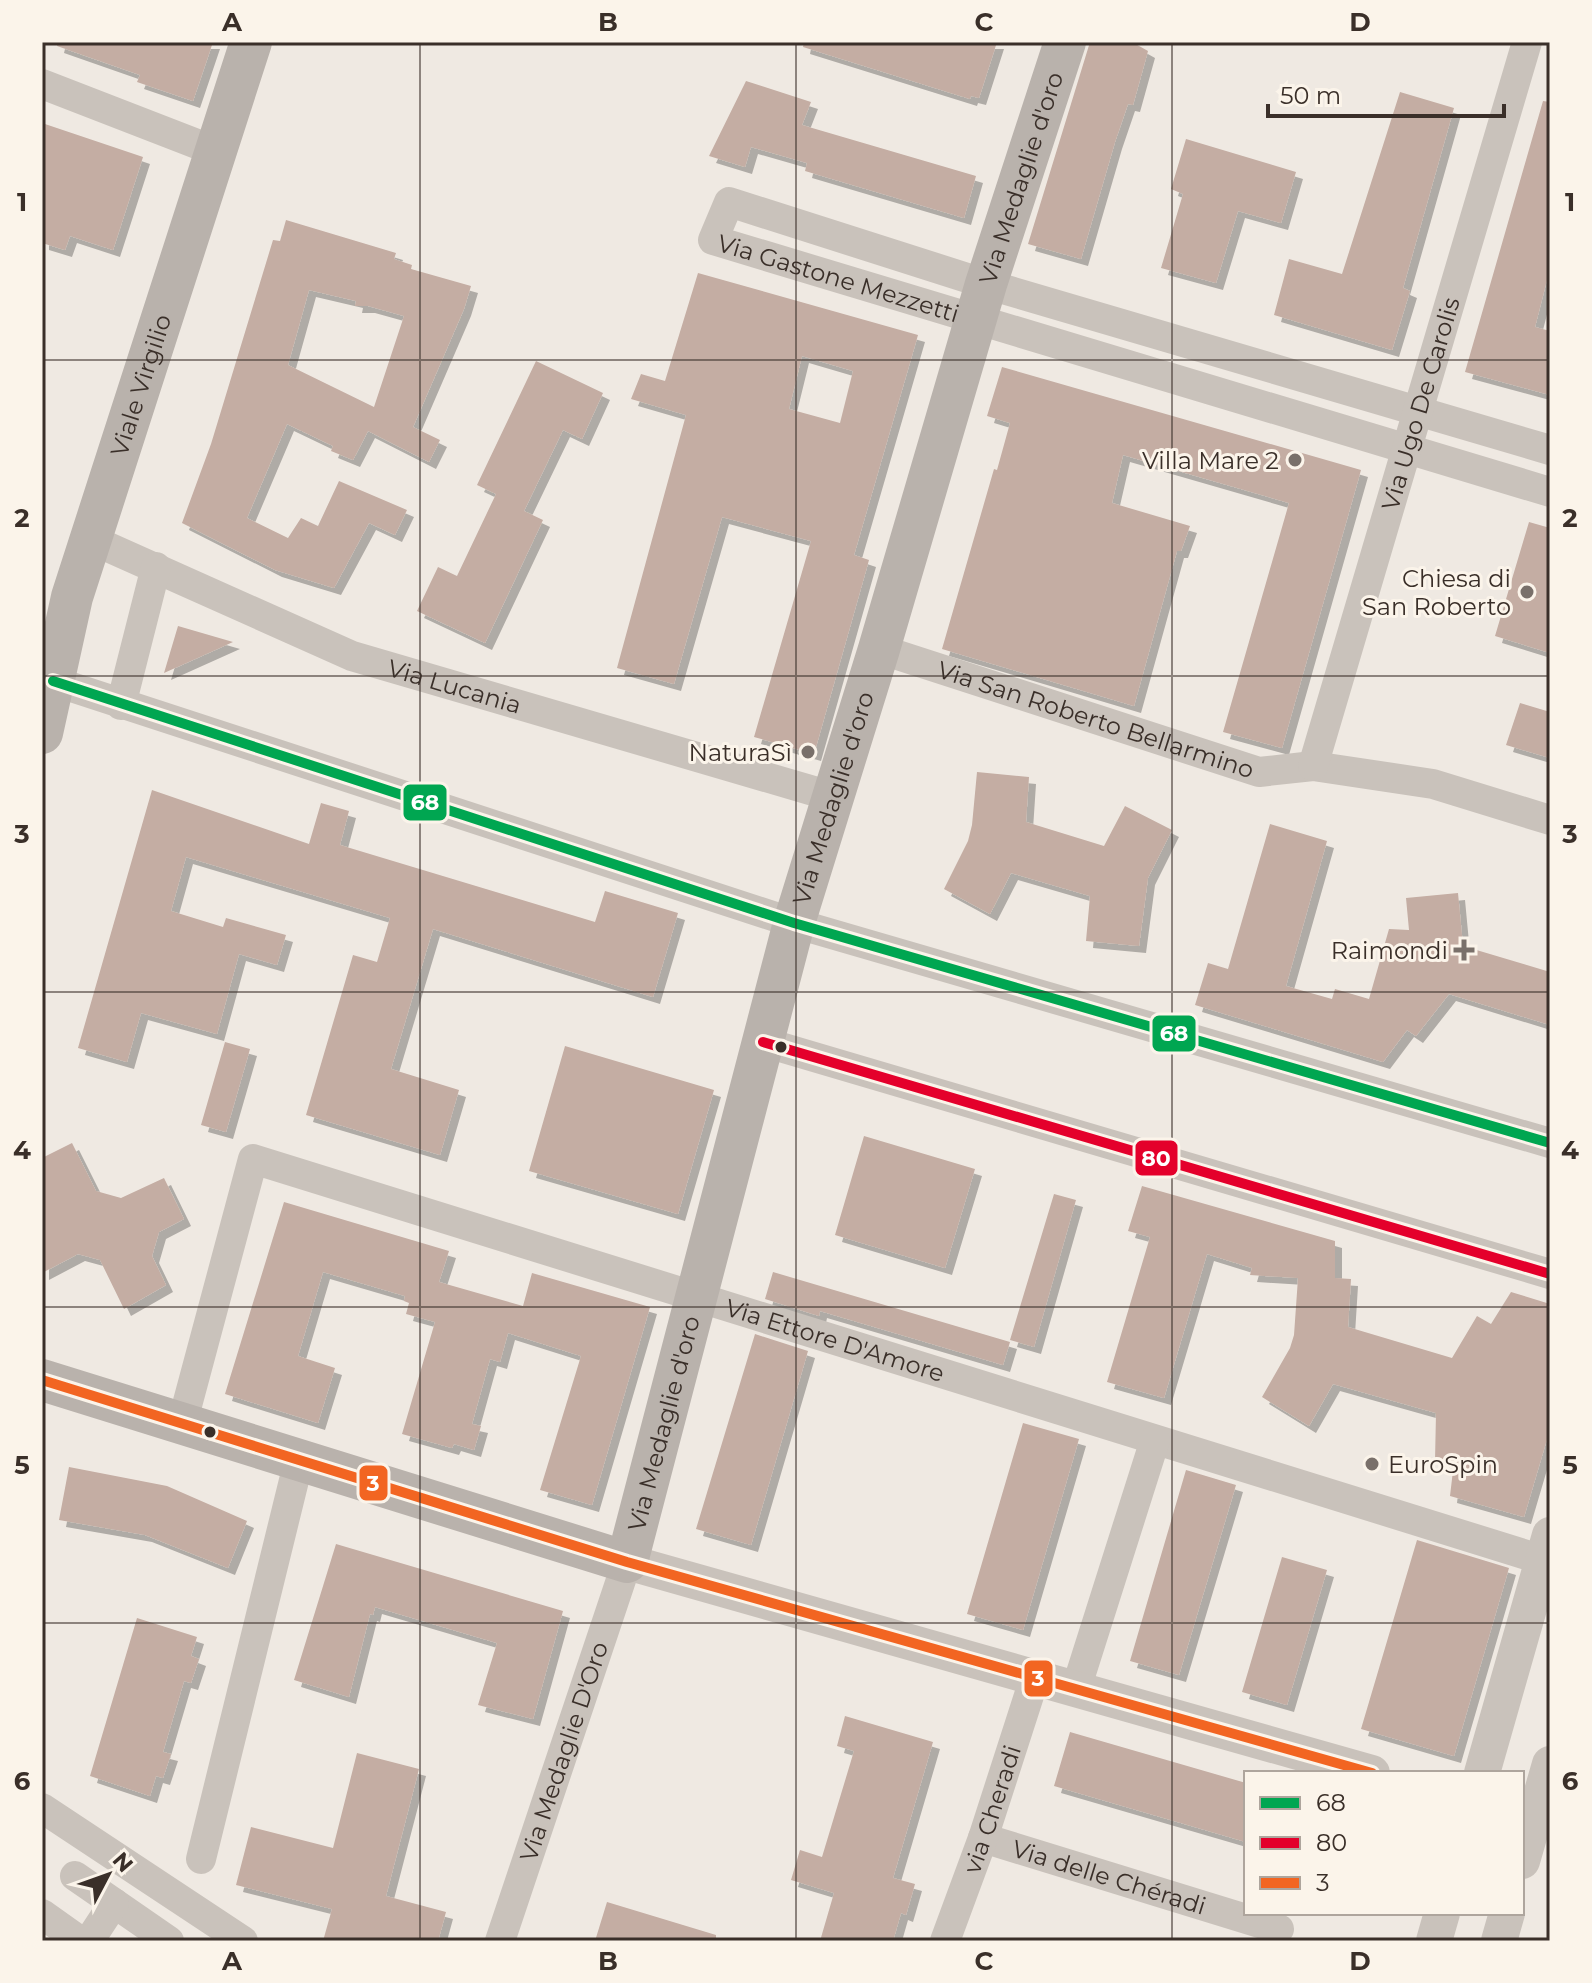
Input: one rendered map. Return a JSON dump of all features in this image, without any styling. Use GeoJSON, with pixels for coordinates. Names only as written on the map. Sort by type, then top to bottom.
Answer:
{"type":"FeatureCollection","features":[{"type":"Feature","properties":{"kind":"main road","name":"Viale Virgilio"},"geometry":{"type":"LineString","coordinates":[[42,733],[72,597],[251,42]]}},
{"type":"Feature","properties":{"kind":"main road","name":"Via Medaglie d'oro"},"geometry":{"type":"LineString","coordinates":[[627,1562],[794,923],[879,649],[980,302],[1065,42]]}},
{"type":"Feature","properties":{"kind":"main road"},"geometry":{"type":"LineString","coordinates":[[42,1380],[627,1562]]}},
{"type":"Feature","properties":{"kind":"street","name":"Via Ugo De Carolis"},"geometry":{"type":"LineString","coordinates":[[1313,766],[1527,42]]}},
{"type":"Feature","properties":{"kind":"street"},"geometry":{"type":"LineString","coordinates":[[42,84],[215,151]]}},
{"type":"Feature","properties":{"kind":"street","name":"Via Gastone Mezzetti"},"geometry":{"type":"LineString","coordinates":[[1550,450],[1418,411],[980,302],[713,240],[729,202],[980,302],[1407,448],[1550,492]]}},
{"type":"Feature","properties":{"kind":"street","name":"Via Lucania"},"geometry":{"type":"LineString","coordinates":[[90,539],[352,656],[834,797]]}},
{"type":"Feature","properties":{"kind":"street"},"geometry":{"type":"LineString","coordinates":[[121,705],[156,567]]}},
{"type":"Feature","properties":{"kind":"street","name":"Via San Roberto Bellarmino"},"geometry":{"type":"LineString","coordinates":[[879,649],[1259,772],[1313,766],[1433,784],[1550,820]]}},
{"type":"Feature","properties":{"kind":"street"},"geometry":{"type":"LineString","coordinates":[[53,681],[794,923],[1550,1143]]}},
{"type":"Feature","properties":{"kind":"street"},"geometry":{"type":"LineString","coordinates":[[763,1042],[1550,1274]]}},
{"type":"Feature","properties":{"kind":"street","name":"Via Ettore D'Amore"},"geometry":{"type":"LineString","coordinates":[[182,1424],[253,1159],[1155,1440],[1546,1547]]}},
{"type":"Feature","properties":{"kind":"street"},"geometry":{"type":"LineString","coordinates":[[1076,1689],[1155,1440]]}},
{"type":"Feature","properties":{"kind":"street"},"geometry":{"type":"LineString","coordinates":[[201,1859],[299,1460]]}},
{"type":"Feature","properties":{"kind":"street"},"geometry":{"type":"LineString","coordinates":[[1483,1771],[1546,1547]]}},
{"type":"Feature","properties":{"kind":"street"},"geometry":{"type":"LineString","coordinates":[[627,1562],[1365,1771]]}},
{"type":"Feature","properties":{"kind":"street","name":"Via Medaglie D'Oro"},"geometry":{"type":"LineString","coordinates":[[500,1941],[627,1562]]}},
{"type":"Feature","properties":{"kind":"street","name":"via Cheradi"},"geometry":{"type":"LineString","coordinates":[[945,1941],[983,1838],[1035,1677]]}},
{"type":"Feature","properties":{"kind":"street"},"geometry":{"type":"LineString","coordinates":[[1524,1854],[1550,1764]]}},
{"type":"Feature","properties":{"kind":"street"},"geometry":{"type":"LineString","coordinates":[[42,1808],[243,1941]]}},
{"type":"Feature","properties":{"kind":"street","name":"Via delle Chéradi"},"geometry":{"type":"LineString","coordinates":[[983,1838],[1279,1929]]}},
{"type":"Feature","properties":{"kind":"street"},"geometry":{"type":"LineString","coordinates":[[75,1876],[169,1941]]}},
{"type":"Feature","properties":{"kind":"street"},"geometry":{"type":"LineString","coordinates":[[89,1941],[114,1903]]}},
{"type":"Feature","properties":{"kind":"street"},"geometry":{"type":"LineString","coordinates":[[42,1914],[80,1941]]}},
{"type":"Feature","properties":{"kind":"street"},"geometry":{"type":"LineString","coordinates":[[1434,1941],[1441,1915]]}},
{"type":"Feature","properties":{"kind":"street"},"geometry":{"type":"LineString","coordinates":[[1499,1941],[1506,1915]]}},
{"type":"Feature","properties":{"kind":"building"},"geometry":{"type":"Polygon","coordinates":[[[58,42],[213,42],[193,101],[137,82],[140,75],[57,46],[58,42]]]}},
{"type":"Feature","properties":{"kind":"building"},"geometry":{"type":"Polygon","coordinates":[[[804,42],[997,42],[979,98],[971,96],[970,99],[803,47],[804,42]]]}},
{"type":"Feature","properties":{"kind":"building"},"geometry":{"type":"Polygon","coordinates":[[[1090,42],[1132,42],[1148,51],[1133,105],[1128,104],[1115,142],[1081,259],[1028,244],[1090,42]]]}},
{"type":"Feature","properties":{"kind":"building"},"geometry":{"type":"Polygon","coordinates":[[[746,81],[811,102],[802,125],[976,176],[964,218],[805,171],[807,163],[751,147],[745,167],[709,156],[746,81]]]}},
{"type":"Feature","properties":{"kind":"building"},"geometry":{"type":"Polygon","coordinates":[[[1400,92],[1454,108],[1403,288],[1410,291],[1392,350],[1274,315],[1289,259],[1342,274],[1400,92]]]}},
{"type":"Feature","properties":{"kind":"building"},"geometry":{"type":"Polygon","coordinates":[[[1543,101],[1550,102],[1550,268],[1535,327],[1550,331],[1550,395],[1465,372],[1543,101]]]}},
{"type":"Feature","properties":{"kind":"building"},"geometry":{"type":"Polygon","coordinates":[[[42,123],[143,157],[113,250],[70,236],[65,250],[42,243],[42,123]]]}},
{"type":"Feature","properties":{"kind":"building"},"geometry":{"type":"Polygon","coordinates":[[[1186,139],[1296,172],[1281,223],[1238,211],[1216,283],[1161,268],[1183,194],[1171,189],[1186,139]]]}},
{"type":"Feature","properties":{"kind":"building"},"geometry":{"type":"Polygon","coordinates":[[[286,220],[396,253],[394,259],[412,265],[411,269],[471,286],[413,427],[440,440],[429,462],[368,431],[353,460],[331,451],[333,446],[287,424],[247,518],[288,538],[301,518],[318,526],[339,481],[407,510],[395,535],[369,523],[334,588],[275,570],[182,523],[211,444],[273,240],[280,241],[286,220]],[[309,290],[288,365],[374,407],[404,316],[368,306],[355,306],[356,301],[309,290]]]}},
{"type":"Feature","properties":{"kind":"building"},"geometry":{"type":"Polygon","coordinates":[[[698,273],[918,335],[854,555],[869,560],[814,754],[754,737],[811,541],[722,517],[674,684],[617,668],[686,415],[631,399],[641,374],[665,381],[698,273]],[[802,356],[789,409],[840,423],[853,371],[802,356]]]}},
{"type":"Feature","properties":{"kind":"building"},"geometry":{"type":"Polygon","coordinates":[[[536,361],[603,393],[582,439],[563,430],[524,511],[543,520],[485,643],[417,611],[438,567],[457,576],[496,494],[477,485],[536,361]]]}},
{"type":"Feature","properties":{"kind":"building"},"geometry":{"type":"Polygon","coordinates":[[[1002,367],[1361,470],[1282,748],[1223,732],[1289,503],[1123,455],[1112,503],[1190,526],[1181,551],[1177,551],[1134,706],[942,649],[1010,423],[987,416],[1002,367]]]}},
{"type":"Feature","properties":{"kind":"building","name":"Chiesa di San Roberto"},"geometry":{"type":"Polygon","coordinates":[[[1529,522],[1550,528],[1550,653],[1495,636],[1529,522]]]}},
{"type":"Feature","properties":{"kind":"building"},"geometry":{"type":"Polygon","coordinates":[[[178,626],[233,642],[164,673],[178,626]]]}},
{"type":"Feature","properties":{"kind":"building"},"geometry":{"type":"Polygon","coordinates":[[[1520,703],[1550,712],[1550,758],[1506,745],[1520,703]]]}},
{"type":"Feature","properties":{"kind":"building"},"geometry":{"type":"Polygon","coordinates":[[[977,772],[1029,777],[1026,822],[1104,846],[1125,806],[1172,830],[1148,878],[1139,946],[1086,941],[1090,896],[1011,873],[990,914],[944,889],[968,841],[977,772]]]}},
{"type":"Feature","properties":{"kind":"building"},"geometry":{"type":"Polygon","coordinates":[[[152,790],[309,844],[321,803],[349,811],[340,845],[595,922],[605,891],[678,913],[653,997],[433,929],[391,1069],[459,1090],[440,1155],[306,1115],[353,955],[377,962],[390,918],[186,857],[171,911],[223,927],[226,918],[286,935],[277,965],[239,954],[217,1034],[141,1013],[127,1062],[78,1048],[152,790]]]}},
{"type":"Feature","properties":{"kind":"building"},"geometry":{"type":"Polygon","coordinates":[[[1270,824],[1327,841],[1286,986],[1332,999],[1335,989],[1369,999],[1389,929],[1409,930],[1406,898],[1458,893],[1463,946],[1550,972],[1550,1025],[1449,994],[1416,1036],[1407,1030],[1383,1062],[1195,1005],[1208,963],[1228,969],[1270,824]]]}},
{"type":"Feature","properties":{"kind":"building"},"geometry":{"type":"Polygon","coordinates":[[[225,1042],[250,1049],[226,1132],[201,1125],[225,1042]]]}},
{"type":"Feature","properties":{"kind":"building"},"geometry":{"type":"Polygon","coordinates":[[[565,1046],[714,1090],[678,1214],[529,1171],[565,1046]]]}},
{"type":"Feature","properties":{"kind":"building"},"geometry":{"type":"Polygon","coordinates":[[[864,1136],[975,1169],[945,1268],[835,1235],[864,1136]]]}},
{"type":"Feature","properties":{"kind":"building"},"geometry":{"type":"Polygon","coordinates":[[[72,1143],[96,1191],[121,1198],[164,1178],[184,1219],[159,1232],[152,1256],[166,1285],[124,1309],[100,1260],[78,1254],[42,1273],[42,1158],[72,1143]]]}},
{"type":"Feature","properties":{"kind":"building"},"geometry":{"type":"Polygon","coordinates":[[[1142,1186],[1335,1241],[1335,1278],[1351,1279],[1348,1327],[1452,1358],[1477,1316],[1491,1324],[1511,1292],[1550,1304],[1550,1429],[1524,1517],[1450,1496],[1454,1462],[1435,1461],[1436,1413],[1333,1384],[1309,1426],[1262,1397],[1290,1348],[1294,1335],[1298,1278],[1250,1275],[1252,1268],[1207,1254],[1164,1398],[1107,1382],[1150,1237],[1128,1231],[1142,1186]]]}},
{"type":"Feature","properties":{"kind":"building"},"geometry":{"type":"Polygon","coordinates":[[[1054,1194],[1076,1200],[1034,1347],[1010,1340],[1054,1194]]]}},
{"type":"Feature","properties":{"kind":"building"},"geometry":{"type":"Polygon","coordinates":[[[284,1202],[449,1251],[439,1282],[523,1306],[532,1273],[650,1307],[592,1505],[540,1490],[581,1356],[508,1333],[500,1362],[490,1359],[472,1424],[481,1426],[474,1450],[454,1444],[452,1448],[402,1434],[435,1322],[406,1314],[409,1303],[404,1301],[405,1296],[323,1272],[298,1356],[335,1368],[318,1423],[225,1394],[284,1202]]]}},
{"type":"Feature","properties":{"kind":"building"},"geometry":{"type":"Polygon","coordinates":[[[773,1272],[1010,1342],[1003,1365],[820,1311],[819,1316],[765,1299],[773,1272]]]}},
{"type":"Feature","properties":{"kind":"building"},"geometry":{"type":"Polygon","coordinates":[[[755,1334],[808,1351],[751,1545],[696,1529],[755,1334]]]}},
{"type":"Feature","properties":{"kind":"building"},"geometry":{"type":"Polygon","coordinates":[[[1023,1423],[1079,1439],[1023,1630],[967,1614],[1023,1423]]]}},
{"type":"Feature","properties":{"kind":"building"},"geometry":{"type":"Polygon","coordinates":[[[69,1467],[167,1486],[247,1521],[228,1568],[145,1535],[59,1520],[69,1467]]]}},
{"type":"Feature","properties":{"kind":"building"},"geometry":{"type":"Polygon","coordinates":[[[1186,1470],[1236,1485],[1179,1675],[1130,1661],[1186,1470]]]}},
{"type":"Feature","properties":{"kind":"building"},"geometry":{"type":"Polygon","coordinates":[[[1417,1540],[1509,1568],[1454,1756],[1361,1729],[1417,1540]]]}},
{"type":"Feature","properties":{"kind":"building"},"geometry":{"type":"Polygon","coordinates":[[[336,1544],[563,1611],[533,1719],[478,1705],[497,1643],[375,1607],[373,1615],[370,1614],[349,1697],[294,1680],[336,1544]]]}},
{"type":"Feature","properties":{"kind":"building"},"geometry":{"type":"Polygon","coordinates":[[[1282,1557],[1327,1570],[1287,1705],[1242,1692],[1282,1557]]]}},
{"type":"Feature","properties":{"kind":"building"},"geometry":{"type":"Polygon","coordinates":[[[137,1618],[197,1637],[191,1656],[199,1659],[191,1683],[184,1681],[163,1752],[171,1754],[163,1778],[156,1776],[150,1796],[90,1776],[137,1618]]]}},
{"type":"Feature","properties":{"kind":"building"},"geometry":{"type":"Polygon","coordinates":[[[845,1716],[933,1742],[893,1878],[915,1884],[906,1915],[901,1913],[893,1941],[820,1941],[834,1893],[791,1880],[800,1850],[822,1857],[854,1751],[837,1746],[845,1716]]]}},
{"type":"Feature","properties":{"kind":"building"},"geometry":{"type":"Polygon","coordinates":[[[1070,1732],[1244,1782],[1244,1841],[1054,1786],[1070,1732]]]}},
{"type":"Feature","properties":{"kind":"building"},"geometry":{"type":"Polygon","coordinates":[[[357,1753],[419,1769],[386,1896],[446,1912],[438,1941],[323,1941],[332,1909],[236,1885],[251,1827],[333,1848],[357,1753]]]}},
{"type":"Feature","properties":{"kind":"building"},"geometry":{"type":"Polygon","coordinates":[[[607,1902],[716,1935],[716,1941],[595,1941],[607,1902]]]}},
{"type":"Feature","properties":{"kind":"transit line","name":"68"},"geometry":{"type":"LineString","coordinates":[[53,681],[794,923],[1550,1143]]}},
{"type":"Feature","properties":{"kind":"transit line","name":"80"},"geometry":{"type":"LineString","coordinates":[[763,1042],[1550,1274]]}},
{"type":"Feature","properties":{"kind":"transit line","name":"3"},"geometry":{"type":"LineString","coordinates":[[42,1380],[627,1562],[1365,1771]]}},
{"type":"Feature","properties":{"kind":"place","name":"Villa Mare 2"},"geometry":{"type":"Point","coordinates":[1295,460]}},
{"type":"Feature","properties":{"kind":"place","name":"Chiesa di San Roberto"},"geometry":{"type":"Point","coordinates":[1527,592]}},
{"type":"Feature","properties":{"kind":"place","name":"NaturaSì"},"geometry":{"type":"Point","coordinates":[808,752]}},
{"type":"Feature","properties":{"kind":"place","name":"Raimondi"},"geometry":{"type":"Point","coordinates":[1464,950]}},
{"type":"Feature","properties":{"kind":"place","name":"EuroSpin"},"geometry":{"type":"Point","coordinates":[1372,1464]}}]}
